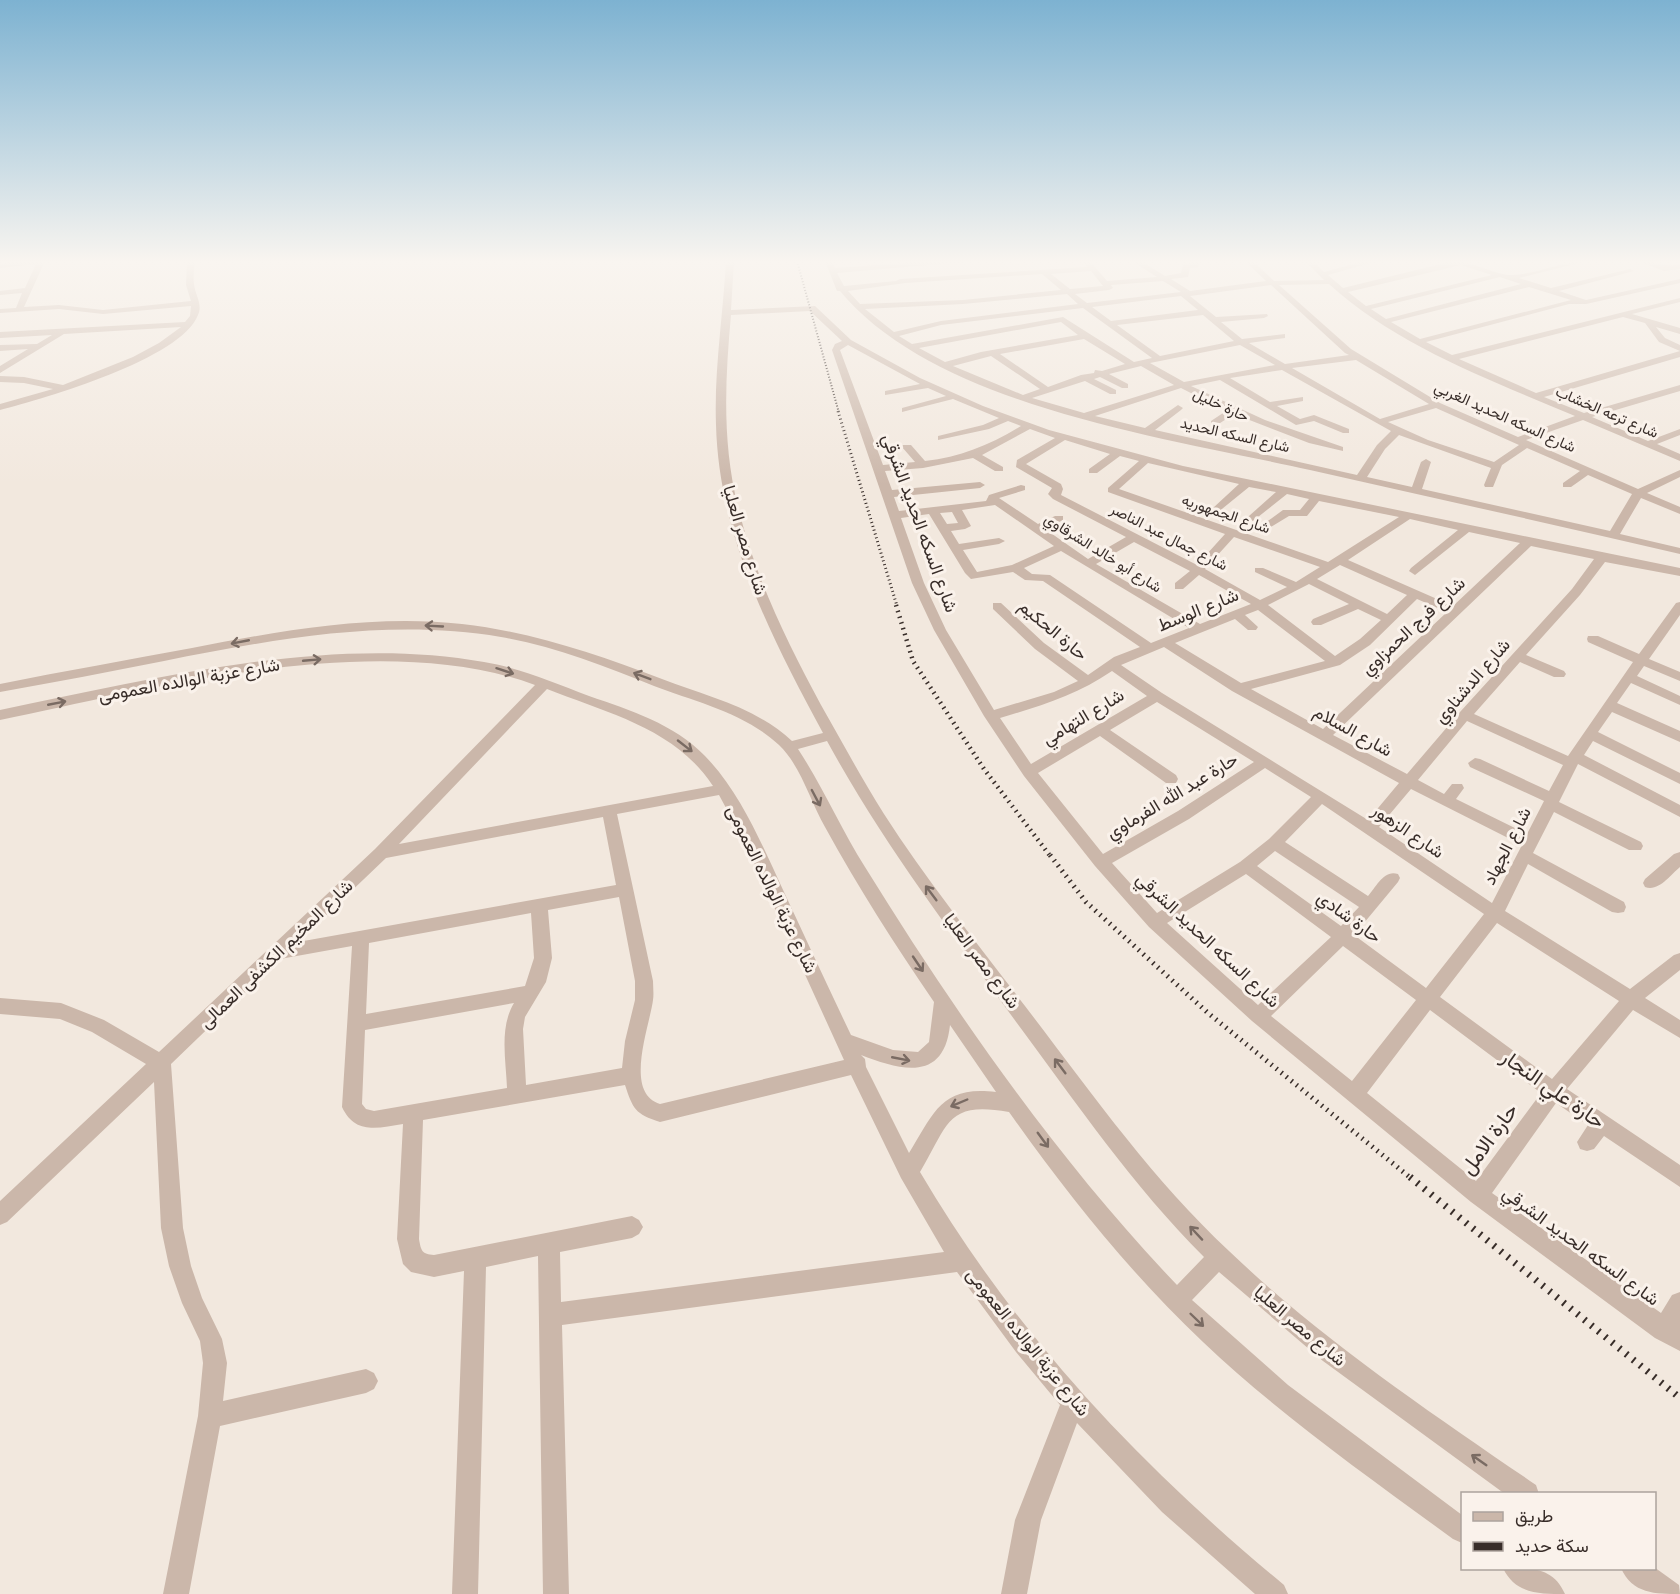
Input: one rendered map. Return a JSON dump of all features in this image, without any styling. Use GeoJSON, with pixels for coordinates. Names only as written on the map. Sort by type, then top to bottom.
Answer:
{"type":"FeatureCollection","features":[{"type":"Feature","properties":{"kind":"street"},"geometry":{"type":"LineString","coordinates":[[0,370],[56,335]]}},
{"type":"Feature","properties":{"kind":"street"},"geometry":{"type":"LineString","coordinates":[[0,407],[65,388],[143,355],[172,335]]}},
{"type":"Feature","properties":{"kind":"street","name":"شارع مصر العليا"},"geometry":{"type":"LineString","coordinates":[[725,335],[720,424],[724,465],[742,542],[764,601],[800,678],[876,812],[913,868],[1113,1139],[1165,1200],[1219,1257],[1334,1356],[1524,1492]]}},
{"type":"Feature","properties":{"kind":"street"},"geometry":{"type":"LineString","coordinates":[[841,335],[848,342],[925,386],[1007,418],[1146,460],[1528,542],[1680,572]]}},
{"type":"Feature","properties":{"kind":"street","name":"شارع السكه الحديد"},"geometry":{"type":"LineString","coordinates":[[893,335],[945,365],[1022,398],[1200,443],[1360,479],[1416,491],[1502,504],[1680,551]]}},
{"type":"Feature","properties":{"kind":"street"},"geometry":{"type":"LineString","coordinates":[[957,335],[981,355]]}},
{"type":"Feature","properties":{"kind":"street"},"geometry":{"type":"LineString","coordinates":[[912,347],[974,335]]}},
{"type":"Feature","properties":{"kind":"street"},"geometry":{"type":"LineString","coordinates":[[1125,335],[1158,358]]}},
{"type":"Feature","properties":{"kind":"street"},"geometry":{"type":"LineString","coordinates":[[1232,335],[1281,366],[1397,431],[1496,466]]}},
{"type":"Feature","properties":{"kind":"street","name":"شارع السكه الحديد الغربي"},"geometry":{"type":"LineString","coordinates":[[1332,335],[1357,357],[1437,405],[1680,512]]}},
{"type":"Feature","properties":{"kind":"street","name":"شارع ترعه الخشاب"},"geometry":{"type":"LineString","coordinates":[[1410,335],[1450,358],[1680,458]]}},
{"type":"Feature","properties":{"kind":"street"},"geometry":{"type":"LineString","coordinates":[[1420,341],[1441,335]]}},
{"type":"Feature","properties":{"kind":"street"},"geometry":{"type":"LineString","coordinates":[[1450,358],[1536,335]]}},
{"type":"Feature","properties":{"kind":"street"},"geometry":{"type":"LineString","coordinates":[[1658,335],[1662,340],[1680,348]]}},
{"type":"Feature","properties":{"kind":"street"},"geometry":{"type":"LineString","coordinates":[[945,365],[981,355],[1085,336]]}},
{"type":"Feature","properties":{"kind":"street","name":"حارة خليل"},"geometry":{"type":"LineString","coordinates":[[1085,336],[1232,411],[1286,433],[1339,448]]}},
{"type":"Feature","properties":{"kind":"street"},"geometry":{"type":"LineString","coordinates":[[1022,398],[1098,372],[1239,341],[1282,336]]}},
{"type":"Feature","properties":{"kind":"street","name":"شارع السكه الحديد الشرقي"},"geometry":{"type":"LineString","coordinates":[[848,342],[838,346],[836,350],[925,599],[953,655],[991,716],[1029,772],[1101,862],[1155,922],[1258,1016],[1478,1195],[1672,1335]]}},
{"type":"Feature","properties":{"kind":"street"},"geometry":{"type":"LineString","coordinates":[[0,348],[40,346]]}},
{"type":"Feature","properties":{"kind":"street"},"geometry":{"type":"LineString","coordinates":[[993,354],[1047,390]]}},
{"type":"Feature","properties":{"kind":"street"},"geometry":{"type":"LineString","coordinates":[[1536,396],[1680,354]]}},
{"type":"Feature","properties":{"kind":"street"},"geometry":{"type":"LineString","coordinates":[[1086,415],[1181,386],[1221,377],[1281,366],[1357,357]]}},
{"type":"Feature","properties":{"kind":"street"},"geometry":{"type":"LineString","coordinates":[[1098,372],[1125,386]]}},
{"type":"Feature","properties":{"kind":"street"},"geometry":{"type":"LineString","coordinates":[[1084,377],[1113,392]]}},
{"type":"Feature","properties":{"kind":"street"},"geometry":{"type":"LineString","coordinates":[[1221,377],[1299,423],[1314,418],[1346,431]]}},
{"type":"Feature","properties":{"kind":"street"},"geometry":{"type":"LineString","coordinates":[[0,380],[24,380],[65,388]]}},
{"type":"Feature","properties":{"kind":"street"},"geometry":{"type":"LineString","coordinates":[[888,393],[925,386]]}},
{"type":"Feature","properties":{"kind":"street"},"geometry":{"type":"LineString","coordinates":[[1489,485],[1496,466],[1522,442],[1584,416],[1680,388]]}},
{"type":"Feature","properties":{"kind":"street"},"geometry":{"type":"LineString","coordinates":[[905,410],[952,397]]}},
{"type":"Feature","properties":{"kind":"street"},"geometry":{"type":"LineString","coordinates":[[1267,405],[1300,399]]}},
{"type":"Feature","properties":{"kind":"street"},"geometry":{"type":"LineString","coordinates":[[1379,422],[1437,405]]}},
{"type":"Feature","properties":{"kind":"street"},"geometry":{"type":"LineString","coordinates":[[1147,430],[1178,408]]}},
{"type":"Feature","properties":{"kind":"street"},"geometry":{"type":"LineString","coordinates":[[1200,443],[1211,428],[1232,411]]}},
{"type":"Feature","properties":{"kind":"street"},"geometry":{"type":"LineString","coordinates":[[941,438],[986,427],[1007,418]]}},
{"type":"Feature","properties":{"kind":"street"},"geometry":{"type":"LineString","coordinates":[[879,468],[923,465],[974,454],[995,446],[1030,425]]}},
{"type":"Feature","properties":{"kind":"street"},"geometry":{"type":"LineString","coordinates":[[1360,479],[1381,447],[1397,431]]}},
{"type":"Feature","properties":{"kind":"street"},"geometry":{"type":"LineString","coordinates":[[1648,444],[1680,432]]}},
{"type":"Feature","properties":{"kind":"street","name":"شارع جمال عبد الناصر"},"geometry":{"type":"LineString","coordinates":[[1065,436],[1020,464],[1056,485],[1058,489],[1053,494],[1057,497],[1199,569],[1261,604],[1335,662]]}},
{"type":"Feature","properties":{"kind":"street"},"geometry":{"type":"LineString","coordinates":[[906,447],[923,465]]}},
{"type":"Feature","properties":{"kind":"street"},"geometry":{"type":"LineString","coordinates":[[1094,471],[1119,452]]}},
{"type":"Feature","properties":{"kind":"street"},"geometry":{"type":"LineString","coordinates":[[974,454],[999,469]]}},
{"type":"Feature","properties":{"kind":"street","name":"شارع الجمهوريه"},"geometry":{"type":"LineString","coordinates":[[1146,460],[1112,490],[1336,564],[1454,611]]}},
{"type":"Feature","properties":{"kind":"street"},"geometry":{"type":"LineString","coordinates":[[1416,491],[1426,462]]}},
{"type":"Feature","properties":{"kind":"street"},"geometry":{"type":"LineString","coordinates":[[1567,485],[1588,470]]}},
{"type":"Feature","properties":{"kind":"street"},"geometry":{"type":"LineString","coordinates":[[1614,535],[1638,493],[1680,473]]}},
{"type":"Feature","properties":{"kind":"street"},"geometry":{"type":"LineString","coordinates":[[954,477],[962,487]]}},
{"type":"Feature","properties":{"kind":"street"},"geometry":{"type":"LineString","coordinates":[[1217,510],[1248,482]]}},
{"type":"Feature","properties":{"kind":"street"},"geometry":{"type":"LineString","coordinates":[[888,494],[980,485]]}},
{"type":"Feature","properties":{"kind":"street"},"geometry":{"type":"LineString","coordinates":[[895,515],[989,504],[993,501],[993,496],[1021,488]]}},
{"type":"Feature","properties":{"kind":"street"},"geometry":{"type":"LineString","coordinates":[[1253,518],[1285,490]]}},
{"type":"Feature","properties":{"kind":"street"},"geometry":{"type":"LineString","coordinates":[[1269,525],[1287,512],[1303,514],[1316,497]]}},
{"type":"Feature","properties":{"kind":"street","name":"شارع أبو خالد الشرقاوي"},"geometry":{"type":"LineString","coordinates":[[993,499],[1088,564],[1200,629]]}},
{"type":"Feature","properties":{"kind":"street"},"geometry":{"type":"LineString","coordinates":[[945,528],[966,526],[955,508]]}},
{"type":"Feature","properties":{"kind":"street"},"geometry":{"type":"LineString","coordinates":[[933,511],[972,575],[1015,568],[1061,547]]}},
{"type":"Feature","properties":{"kind":"street","name":"شارع الوسط"},"geometry":{"type":"LineString","coordinates":[[991,716],[1059,695],[1088,681],[1119,660],[1238,614],[1297,587],[1336,564],[1407,516]]}},
{"type":"Feature","properties":{"kind":"street"},"geometry":{"type":"LineString","coordinates":[[1037,530],[1059,518]]}},
{"type":"Feature","properties":{"kind":"street"},"geometry":{"type":"LineString","coordinates":[[1415,571],[1467,528]]}},
{"type":"Feature","properties":{"kind":"street"},"geometry":{"type":"LineString","coordinates":[[1179,586],[1199,569],[1233,531]]}},
{"type":"Feature","properties":{"kind":"street"},"geometry":{"type":"LineString","coordinates":[[1088,564],[1136,536]]}},
{"type":"Feature","properties":{"kind":"street"},"geometry":{"type":"LineString","coordinates":[[956,548],[999,541]]}},
{"type":"Feature","properties":{"kind":"street","name":"شارع فرج الحمزاوي"},"geometry":{"type":"LineString","coordinates":[[1323,737],[1528,542]]}},
{"type":"Feature","properties":{"kind":"street","name":"شارع الدشناوي"},"geometry":{"type":"LineString","coordinates":[[1370,828],[1465,715],[1569,599],[1602,557]]}},
{"type":"Feature","properties":{"kind":"street"},"geometry":{"type":"LineString","coordinates":[[1015,568],[1029,578],[1046,578],[1150,648]]}},
{"type":"Feature","properties":{"kind":"street"},"geometry":{"type":"LineString","coordinates":[[1259,570],[1297,587]]}},
{"type":"Feature","properties":{"kind":"street"},"geometry":{"type":"LineString","coordinates":[[1310,580],[1390,620]]}},
{"type":"Feature","properties":{"kind":"street"},"geometry":{"type":"LineString","coordinates":[[1237,687],[1335,662],[1365,642],[1415,594]]}},
{"type":"Feature","properties":{"kind":"street"},"geometry":{"type":"LineString","coordinates":[[1317,622],[1359,604]]}},
{"type":"Feature","properties":{"kind":"street","name":"حارة الحكيم"},"geometry":{"type":"LineString","coordinates":[[997,606],[1043,650],[1088,681]]}},
{"type":"Feature","properties":{"kind":"street","name":"شارع الجهاد"},"geometry":{"type":"LineString","coordinates":[[1354,1094],[1495,913],[1573,760],[1609,705],[1680,606]]}},
{"type":"Feature","properties":{"kind":"street"},"geometry":{"type":"LineString","coordinates":[[1238,614],[1252,627]]}},
{"type":"Feature","properties":{"kind":"street","name":"شارع عزبة الوالده العمومى"},"geometry":{"type":"LineString","coordinates":[[0,688],[217,646],[321,629],[368,625],[425,625],[500,633],[580,652],[728,709],[760,725],[790,746]]}},
{"type":"Feature","properties":{"kind":"street"},"geometry":{"type":"LineString","coordinates":[[1593,639],[1680,677]]}},
{"type":"Feature","properties":{"kind":"street","name":"شارع السلام"},"geometry":{"type":"LineString","coordinates":[[1165,642],[1323,737],[1446,802],[1527,849],[1618,908]]}},
{"type":"Feature","properties":{"kind":"street"},"geometry":{"type":"LineString","coordinates":[[215,672],[217,646]]}},
{"type":"Feature","properties":{"kind":"street"},"geometry":{"type":"LineString","coordinates":[[1518,656],[1559,674]]}},
{"type":"Feature","properties":{"kind":"street","name":"شارع عزبة الوالده العمومى"},"geometry":{"type":"LineString","coordinates":[[0,715],[215,672],[275,663],[389,658],[443,661],[495,668],[657,727],[700,757],[723,789],[754,847],[909,1172],[963,1260],[1013,1329],[1072,1401],[1159,1491],[1275,1594]]}},
{"type":"Feature","properties":{"kind":"street","name":"شارع الزهور"},"geometry":{"type":"LineString","coordinates":[[1113,665],[1157,696],[1321,796],[1495,913],[1680,1030]]}},
{"type":"Feature","properties":{"kind":"street"},"geometry":{"type":"LineString","coordinates":[[1629,677],[1680,701]]}},
{"type":"Feature","properties":{"kind":"street","name":"شارع المخيم الكشفى العمالى"},"geometry":{"type":"LineString","coordinates":[[0,1215],[381,853],[544,684]]}},
{"type":"Feature","properties":{"kind":"street","name":"شارع التهامي"},"geometry":{"type":"LineString","coordinates":[[1029,772],[1157,696]]}},
{"type":"Feature","properties":{"kind":"street"},"geometry":{"type":"LineString","coordinates":[[1609,705],[1680,737]]}},
{"type":"Feature","properties":{"kind":"street"},"geometry":{"type":"LineString","coordinates":[[1465,715],[1573,760],[1680,812]]}},
{"type":"Feature","properties":{"kind":"street"},"geometry":{"type":"LineString","coordinates":[[1100,730],[1171,779]]}},
{"type":"Feature","properties":{"kind":"street"},"geometry":{"type":"LineString","coordinates":[[1590,734],[1680,779]]}},
{"type":"Feature","properties":{"kind":"street"},"geometry":{"type":"LineString","coordinates":[[831,735],[790,746],[852,861],[943,1001],[1104,1222],[1176,1301],[1234,1355],[1298,1409],[1461,1529]]}},
{"type":"Feature","properties":{"kind":"street","name":"حارة عبد الله الفرماوي"},"geometry":{"type":"LineString","coordinates":[[1101,862],[1189,813],[1264,762]]}},
{"type":"Feature","properties":{"kind":"street"},"geometry":{"type":"LineString","coordinates":[[1475,763],[1635,846]]}},
{"type":"Feature","properties":{"kind":"street"},"geometry":{"type":"LineString","coordinates":[[1446,802],[1457,788]]}},
{"type":"Feature","properties":{"kind":"street"},"geometry":{"type":"LineString","coordinates":[[381,853],[723,789]]}},
{"type":"Feature","properties":{"kind":"street"},"geometry":{"type":"LineString","coordinates":[[1155,922],[1246,867],[1275,843],[1321,796]]}},
{"type":"Feature","properties":{"kind":"street"},"geometry":{"type":"LineString","coordinates":[[609,810],[644,981],[644,1000],[634,1041],[631,1075],[640,1101],[647,1109],[660,1113],[858,1065]]}},
{"type":"Feature","properties":{"kind":"street"},"geometry":{"type":"LineString","coordinates":[[1275,843],[1370,906]]}},
{"type":"Feature","properties":{"kind":"street"},"geometry":{"type":"LineString","coordinates":[[1651,883],[1680,858]]}},
{"type":"Feature","properties":{"kind":"street","name":"حارة شادي"},"geometry":{"type":"LineString","coordinates":[[1246,867],[1427,999]]}},
{"type":"Feature","properties":{"kind":"street"},"geometry":{"type":"LineString","coordinates":[[1258,1016],[1344,937],[1392,878]]}},
{"type":"Feature","properties":{"kind":"street"},"geometry":{"type":"LineString","coordinates":[[277,953],[361,936],[626,890]]}},
{"type":"Feature","properties":{"kind":"street"},"geometry":{"type":"LineString","coordinates":[[517,1095],[514,1029],[516,1016],[542,970],[539,905]]}},
{"type":"Feature","properties":{"kind":"street"},"geometry":{"type":"LineString","coordinates":[[361,936],[352,1107],[360,1117],[374,1120],[631,1075]]}},
{"type":"Feature","properties":{"kind":"street","name":"حارة الامل"},"geometry":{"type":"LineString","coordinates":[[1478,1195],[1554,1091],[1631,999],[1680,960]]}},
{"type":"Feature","properties":{"kind":"street"},"geometry":{"type":"LineString","coordinates":[[356,1024],[530,993]]}},
{"type":"Feature","properties":{"kind":"street","name":"حارة علي النجار"},"geometry":{"type":"LineString","coordinates":[[1427,999],[1680,1178]]}},
{"type":"Feature","properties":{"kind":"street"},"geometry":{"type":"LineString","coordinates":[[846,1041],[903,1062],[927,1057],[935,1049],[938,1039],[943,1001]]}},
{"type":"Feature","properties":{"kind":"street"},"geometry":{"type":"LineString","coordinates":[[0,1006],[61,1011],[98,1026],[162,1063],[172,1228],[180,1266],[193,1303],[211,1339],[215,1363],[210,1416],[176,1594]]}},
{"type":"Feature","properties":{"kind":"street"},"geometry":{"type":"LineString","coordinates":[[909,1172],[945,1112],[952,1105],[972,1099],[1016,1104]]}},
{"type":"Feature","properties":{"kind":"street"},"geometry":{"type":"LineString","coordinates":[[413,1113],[408,1239],[411,1256],[419,1264],[434,1266],[632,1227]]}},
{"type":"Feature","properties":{"kind":"street"},"geometry":{"type":"LineString","coordinates":[[1587,1142],[1601,1124]]}},
{"type":"Feature","properties":{"kind":"street"},"geometry":{"type":"LineString","coordinates":[[549,1243],[556,1594]]}},
{"type":"Feature","properties":{"kind":"street"},"geometry":{"type":"LineString","coordinates":[[1176,1301],[1219,1257]]}},
{"type":"Feature","properties":{"kind":"street"},"geometry":{"type":"LineString","coordinates":[[465,1594],[475,1258]]}},
{"type":"Feature","properties":{"kind":"street"},"geometry":{"type":"LineString","coordinates":[[550,1315],[963,1260]]}},
{"type":"Feature","properties":{"kind":"street"},"geometry":{"type":"LineString","coordinates":[[1672,1335],[1680,1303]]}},
{"type":"Feature","properties":{"kind":"street"},"geometry":{"type":"LineString","coordinates":[[210,1416],[366,1381]]}},
{"type":"Feature","properties":{"kind":"street"},"geometry":{"type":"LineString","coordinates":[[1014,1594],[1028,1520],[1072,1401]]}},
{"type":"Feature","properties":{"kind":"street"},"geometry":{"type":"LineString","coordinates":[[1517,1570],[1552,1594]]}},
{"type":"Feature","properties":{"kind":"street"},"geometry":{"type":"LineString","coordinates":[[1635,1570],[1671,1594]]}},
{"type":"Feature","properties":{"kind":"railway"},"geometry":{"type":"LineString","coordinates":[[818,335],[839,413]]}},
{"type":"Feature","properties":{"kind":"railway"},"geometry":{"type":"LineString","coordinates":[[838,411],[897,606]]}},
{"type":"Feature","properties":{"kind":"railway"},"geometry":{"type":"LineString","coordinates":[[896,605],[913,661],[984,769],[1051,857]]}},
{"type":"Feature","properties":{"kind":"railway"},"geometry":{"type":"LineString","coordinates":[[1050,855],[1086,902],[1208,1013],[1412,1179]]}},
{"type":"Feature","properties":{"kind":"railway"},"geometry":{"type":"LineString","coordinates":[[1410,1177],[1680,1398]]}}]}
